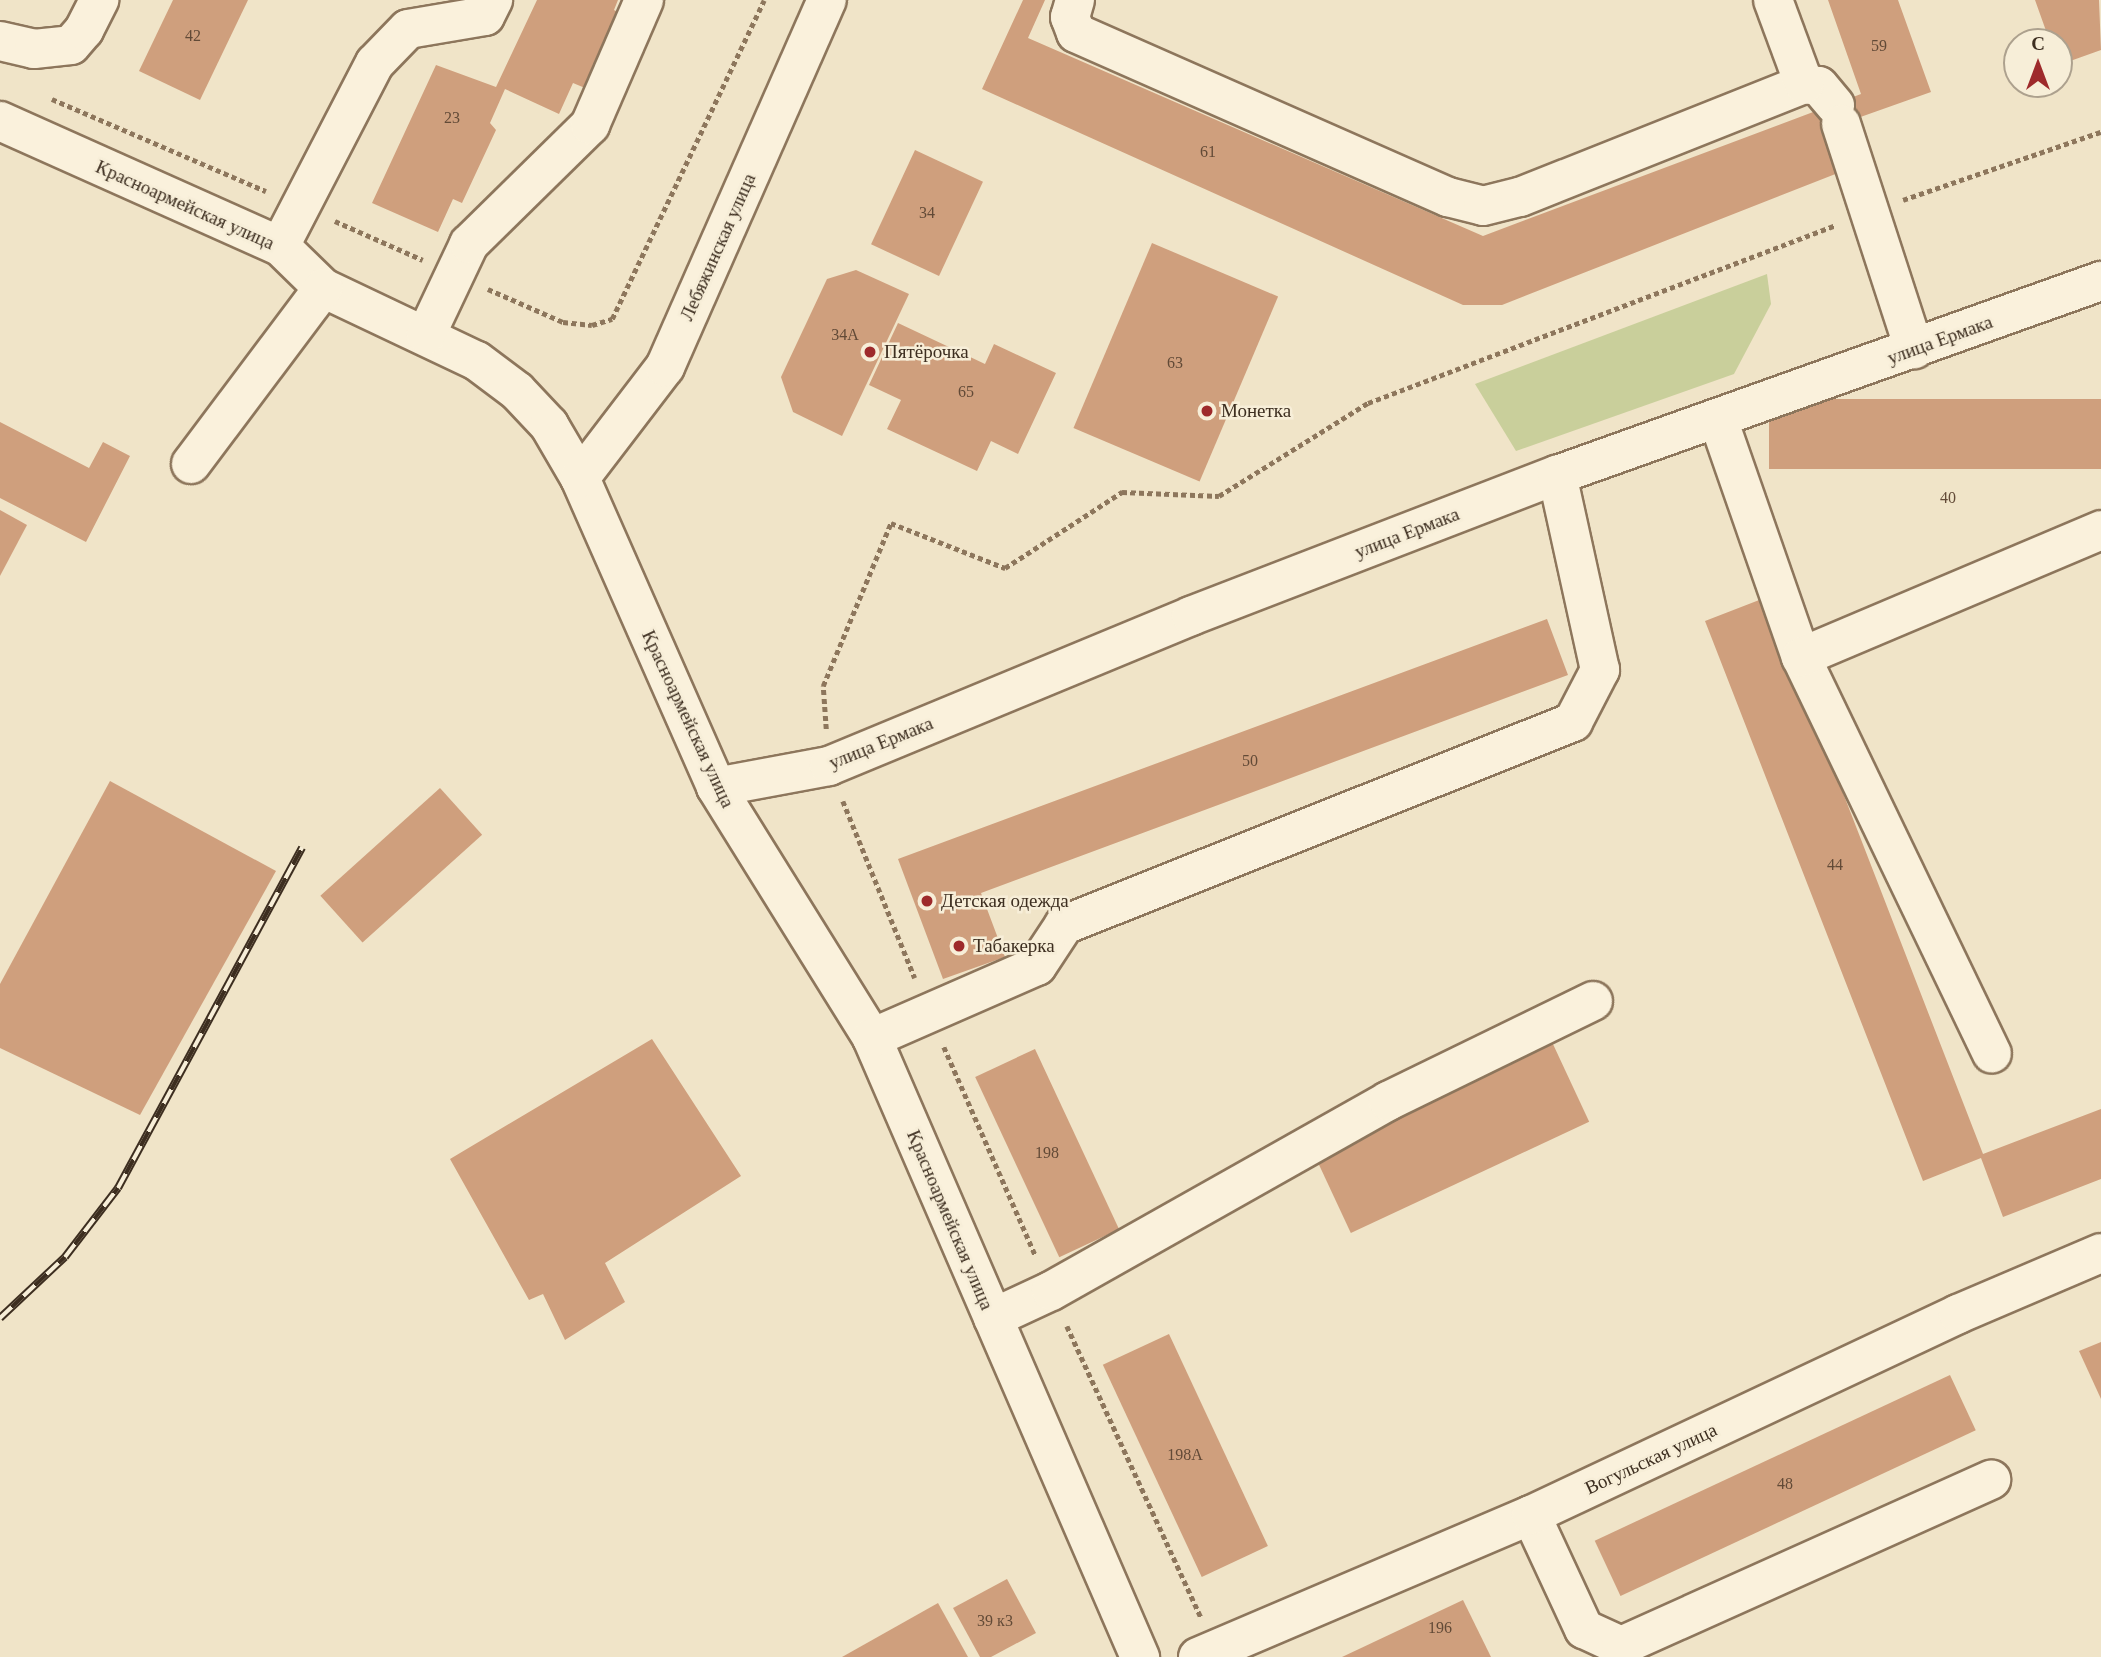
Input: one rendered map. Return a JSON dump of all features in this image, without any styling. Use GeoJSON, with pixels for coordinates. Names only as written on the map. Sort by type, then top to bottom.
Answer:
{"type":"FeatureCollection","features":[{"type":"Feature","properties":{"kind":"street"},"geometry":{"type":"LineString","coordinates":[[0,41],[34,49],[71,45],[84,30],[99,0]]}},
{"type":"Feature","properties":{"kind":"street"},"geometry":{"type":"LineString","coordinates":[[280,246],[375,63],[408,29],[485,16],[493,0]]}},
{"type":"Feature","properties":{"kind":"street"},"geometry":{"type":"LineString","coordinates":[[426,335],[469,244],[590,125],[644,0]]}},
{"type":"Feature","properties":{"kind":"street","name":"Лебяжинская улица"},"geometry":{"type":"LineString","coordinates":[[580,478],[665,368],[827,0]]}},
{"type":"Feature","properties":{"kind":"street"},"geometry":{"type":"LineString","coordinates":[[1075,0],[1070,17],[1076,33],[1448,197],[1483,206],[1827,104]]}},
{"type":"Feature","properties":{"kind":"street"},"geometry":{"type":"LineString","coordinates":[[1773,0],[1827,104],[1872,211],[1914,349]]}},
{"type":"Feature","properties":{"kind":"street","name":"Красноармейская улица"},"geometry":{"type":"LineString","coordinates":[[0,121],[280,246],[323,288],[477,361],[517,391],[549,425],[580,478],[716,787],[872,1038],[1140,1657]]}},
{"type":"Feature","properties":{"kind":"street","name":"улица Ермака"},"geometry":{"type":"LineString","coordinates":[[716,787],[829,766],[1191,616],[1557,475],[2101,281]]}},
{"type":"Feature","properties":{"kind":"street"},"geometry":{"type":"LineString","coordinates":[[191,464],[323,288]]}},
{"type":"Feature","properties":{"kind":"street"},"geometry":{"type":"LineString","coordinates":[[1718,418],[1801,657],[1992,1054]]}},
{"type":"Feature","properties":{"kind":"street"},"geometry":{"type":"LineString","coordinates":[[872,1038],[1037,966],[1064,925],[1573,722],[1600,670],[1557,475]]}},
{"type":"Feature","properties":{"kind":"street"},"geometry":{"type":"LineString","coordinates":[[1801,657],[2101,530]]}},
{"type":"Feature","properties":{"kind":"street"},"geometry":{"type":"LineString","coordinates":[[993,1318],[1051,1291],[1388,1101],[1592,1001]]}},
{"type":"Feature","properties":{"kind":"street","name":"Вогульская улица"},"geometry":{"type":"LineString","coordinates":[[1198,1657],[1531,1515],[1958,1314],[2101,1252]]}},
{"type":"Feature","properties":{"kind":"street"},"geometry":{"type":"LineString","coordinates":[[1531,1515],[1584,1629],[1621,1646],[1992,1480]]}},
{"type":"Feature","properties":{"kind":"path"},"geometry":{"type":"LineString","coordinates":[[44,97],[301,206],[563,322],[592,326],[612,319],[764,0]]}},
{"type":"Feature","properties":{"kind":"path"},"geometry":{"type":"LineString","coordinates":[[1219,496],[1368,403],[1872,211],[2101,132]]}},
{"type":"Feature","properties":{"kind":"green space"},"geometry":{"type":"Polygon","coordinates":[[[1767,274],[1771,304],[1734,374],[1516,451],[1475,384],[1767,274]]]}},
{"type":"Feature","properties":{"kind":"building"},"geometry":{"type":"Polygon","coordinates":[[[173,0],[248,0],[200,100],[139,71],[173,0]]]}},
{"type":"Feature","properties":{"kind":"building"},"geometry":{"type":"Polygon","coordinates":[[[537,0],[618,0],[614,10],[621,14],[585,88],[573,83],[559,114],[505,89],[490,123],[496,130],[462,203],[453,199],[438,232],[372,203],[436,65],[496,87],[537,0]]]}},
{"type":"Feature","properties":{"kind":"building"},"geometry":{"type":"Polygon","coordinates":[[[1023,0],[1045,0],[1028,38],[1483,236],[1861,94],[1828,0],[1898,0],[1931,92],[1821,131],[1838,173],[1502,305],[1463,305],[982,89],[1023,0]]]}},
{"type":"Feature","properties":{"kind":"building"},"geometry":{"type":"Polygon","coordinates":[[[2035,0],[2099,0],[2101,50],[2073,60],[2073,28],[2045,28],[2035,0]]]}},
{"type":"Feature","properties":{"kind":"building"},"geometry":{"type":"Polygon","coordinates":[[[915,150],[983,182],[939,276],[871,244],[915,150]]]}},
{"type":"Feature","properties":{"kind":"building"},"geometry":{"type":"Polygon","coordinates":[[[1152,243],[1278,297],[1200,482],[1073,428],[1152,243]]]}},
{"type":"Feature","properties":{"kind":"building"},"geometry":{"type":"Polygon","coordinates":[[[856,270],[909,294],[842,436],[793,412],[781,377],[827,279],[856,270]]]}},
{"type":"Feature","properties":{"kind":"building"},"geometry":{"type":"Polygon","coordinates":[[[898,323],[985,364],[994,344],[1056,373],[1018,454],[991,441],[977,471],[887,429],[901,400],[869,385],[898,323]]]}},
{"type":"Feature","properties":{"kind":"building"},"geometry":{"type":"Polygon","coordinates":[[[1769,399],[2101,399],[2101,469],[1769,469],[1769,399]]]}},
{"type":"Feature","properties":{"kind":"building"},"geometry":{"type":"Polygon","coordinates":[[[0,422],[89,468],[103,442],[130,456],[86,542],[0,498],[0,422]]]}},
{"type":"Feature","properties":{"kind":"building"},"geometry":{"type":"Polygon","coordinates":[[[0,510],[27,525],[0,576],[0,510]]]}},
{"type":"Feature","properties":{"kind":"building"},"geometry":{"type":"Polygon","coordinates":[[[1767,597],[1983,1154],[2101,1109],[2101,1179],[2003,1217],[1981,1158],[1923,1181],[1705,621],[1767,597]]]}},
{"type":"Feature","properties":{"kind":"building"},"geometry":{"type":"Polygon","coordinates":[[[1547,619],[1568,675],[981,893],[1005,957],[943,979],[898,859],[1547,619]]]}},
{"type":"Feature","properties":{"kind":"building"},"geometry":{"type":"Polygon","coordinates":[[[110,781],[276,871],[140,1115],[0,1048],[0,984],[110,781]]]}},
{"type":"Feature","properties":{"kind":"building"},"geometry":{"type":"Polygon","coordinates":[[[440,788],[482,835],[363,943],[320,896],[440,788]]]}},
{"type":"Feature","properties":{"kind":"building"},"geometry":{"type":"Polygon","coordinates":[[[652,1039],[741,1176],[605,1263],[625,1302],[565,1340],[543,1294],[529,1300],[450,1159],[652,1039]]]}},
{"type":"Feature","properties":{"kind":"building"},"geometry":{"type":"Polygon","coordinates":[[[1552,1042],[1589,1122],[1351,1233],[1314,1153],[1552,1042]]]}},
{"type":"Feature","properties":{"kind":"building"},"geometry":{"type":"Polygon","coordinates":[[[1035,1049],[1119,1229],[1059,1257],[975,1077],[1035,1049]]]}},
{"type":"Feature","properties":{"kind":"building"},"geometry":{"type":"Polygon","coordinates":[[[1169,1334],[1268,1546],[1202,1577],[1103,1365],[1169,1334]]]}},
{"type":"Feature","properties":{"kind":"building"},"geometry":{"type":"Polygon","coordinates":[[[2101,1342],[2101,1399],[2079,1351],[2101,1342]]]}},
{"type":"Feature","properties":{"kind":"building"},"geometry":{"type":"Polygon","coordinates":[[[1950,1375],[1976,1430],[1621,1596],[1595,1541],[1950,1375]]]}},
{"type":"Feature","properties":{"kind":"building"},"geometry":{"type":"Polygon","coordinates":[[[1007,1579],[1036,1633],[991,1657],[980,1657],[953,1608],[1007,1579]]]}},
{"type":"Feature","properties":{"kind":"building"},"geometry":{"type":"Polygon","coordinates":[[[1463,1600],[1491,1657],[1342,1657],[1463,1600]]]}},
{"type":"Feature","properties":{"kind":"building"},"geometry":{"type":"Polygon","coordinates":[[[938,1603],[968,1657],[842,1657],[938,1603]]]}},
{"type":"Feature","properties":{"kind":"railway"},"geometry":{"type":"LineString","coordinates":[[0,1318],[65,1257],[118,1188],[302,847]]}},
{"type":"Feature","properties":{"kind":"place","name":"Пятёрочка"},"geometry":{"type":"Point","coordinates":[870,352]}},
{"type":"Feature","properties":{"kind":"place","name":"Монетка"},"geometry":{"type":"Point","coordinates":[1207,411]}},
{"type":"Feature","properties":{"kind":"place","name":"Детская одежда"},"geometry":{"type":"Point","coordinates":[927,901]}},
{"type":"Feature","properties":{"kind":"place","name":"Табакерка"},"geometry":{"type":"Point","coordinates":[959,946]}}]}
